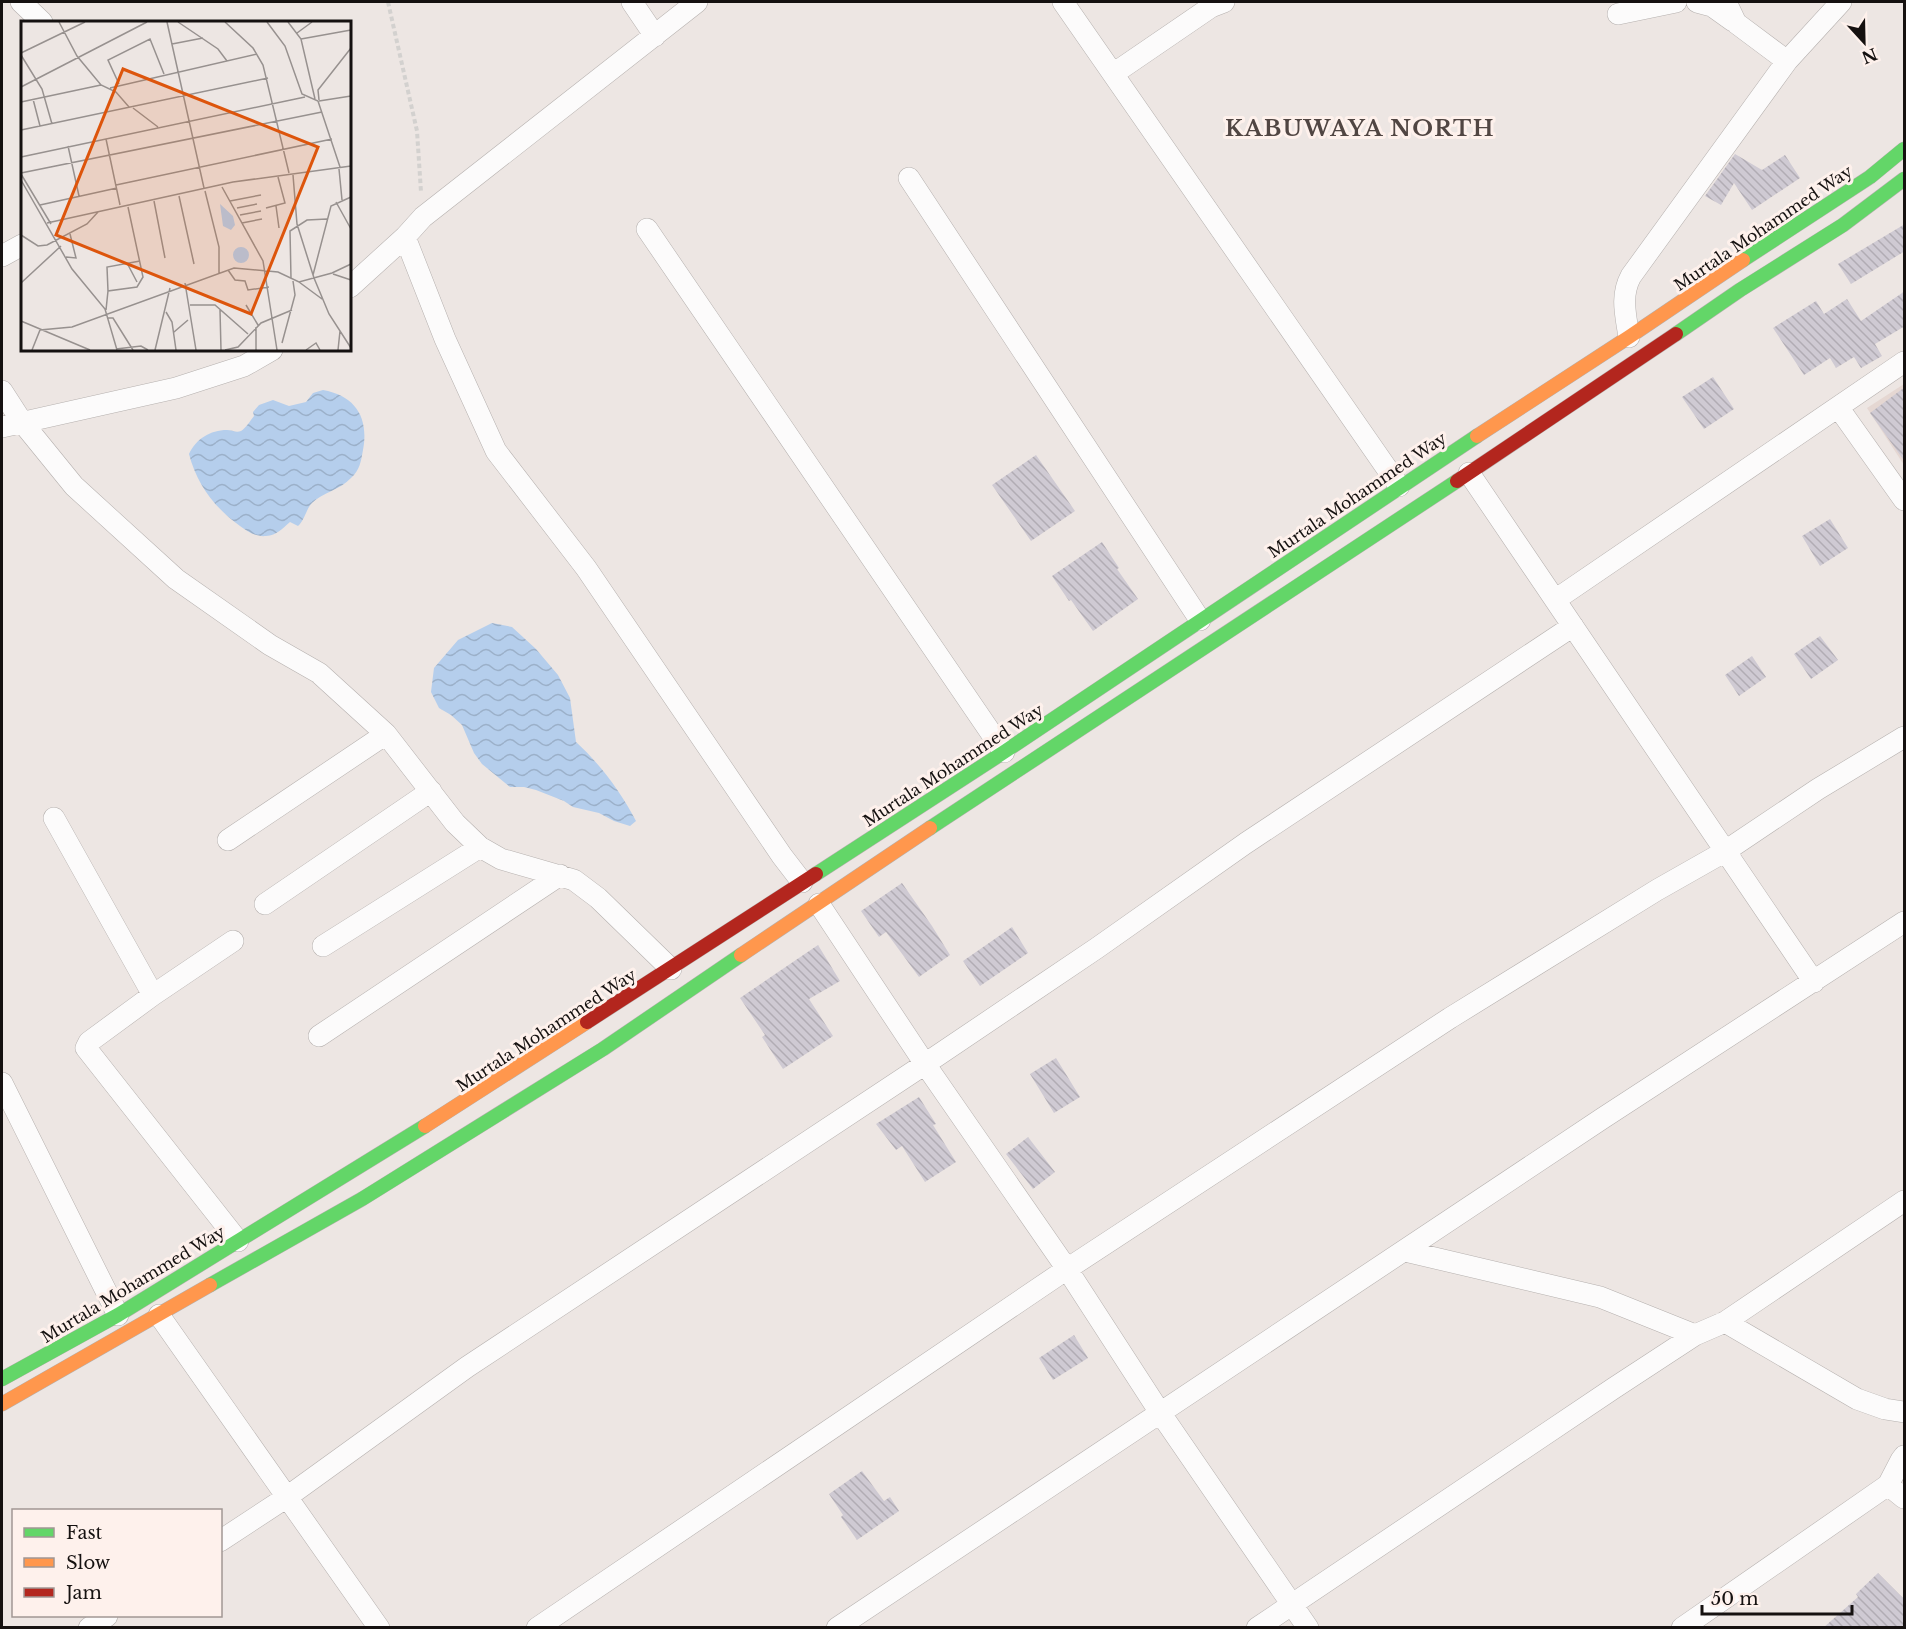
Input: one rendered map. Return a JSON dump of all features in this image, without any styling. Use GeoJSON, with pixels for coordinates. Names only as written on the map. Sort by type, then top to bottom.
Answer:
{"type":"FeatureCollection","features":[{"type":"Feature","properties":{"kind":"main road","name":"Murtala Mohammed Way"},"geometry":{"type":"LineString","coordinates":[[2,1379],[118,1315],[347,1176],[670,969],[1004,752],[1399,486],[1870,177],[1905,149]]}},
{"type":"Feature","properties":{"kind":"main road"},"geometry":{"type":"LineString","coordinates":[[2,1404],[362,1199],[603,1049],[882,860],[1630,367],[1740,290],[1843,225],[1905,179]]}},
{"type":"Feature","properties":{"kind":"street"},"geometry":{"type":"LineString","coordinates":[[21,2],[41,21]]}},
{"type":"Feature","properties":{"kind":"street"},"geometry":{"type":"LineString","coordinates":[[632,2],[655,36]]}},
{"type":"Feature","properties":{"kind":"street"},"geometry":{"type":"LineString","coordinates":[[351,287],[423,217],[696,2]]}},
{"type":"Feature","properties":{"kind":"street"},"geometry":{"type":"LineString","coordinates":[[1063,2],[1399,486]]}},
{"type":"Feature","properties":{"kind":"street"},"geometry":{"type":"LineString","coordinates":[[1618,14],[1676,2]]}},
{"type":"Feature","properties":{"kind":"street"},"geometry":{"type":"LineString","coordinates":[[1697,2],[1712,6],[1787,61]]}},
{"type":"Feature","properties":{"kind":"street"},"geometry":{"type":"LineString","coordinates":[[1726,2],[1736,23]]}},
{"type":"Feature","properties":{"kind":"street"},"geometry":{"type":"LineString","coordinates":[[1629,337],[1623,301],[1631,276],[1787,61],[1840,2]]}},
{"type":"Feature","properties":{"kind":"street"},"geometry":{"type":"LineString","coordinates":[[1113,74],[1214,3]]}},
{"type":"Feature","properties":{"kind":"street"},"geometry":{"type":"LineString","coordinates":[[909,178],[1200,620]]}},
{"type":"Feature","properties":{"kind":"street"},"geometry":{"type":"LineString","coordinates":[[647,230],[1004,752]]}},
{"type":"Feature","properties":{"kind":"street"},"geometry":{"type":"LineString","coordinates":[[405,237],[445,339],[496,451],[586,568],[802,882]]}},
{"type":"Feature","properties":{"kind":"street"},"geometry":{"type":"LineString","coordinates":[[2,256],[21,246]]}},
{"type":"Feature","properties":{"kind":"street"},"geometry":{"type":"LineString","coordinates":[[12,424],[176,388],[244,366],[270,351]]}},
{"type":"Feature","properties":{"kind":"street"},"geometry":{"type":"LineString","coordinates":[[1555,600],[1905,362]]}},
{"type":"Feature","properties":{"kind":"street"},"geometry":{"type":"LineString","coordinates":[[2,391],[12,424],[74,486],[176,579],[270,645],[319,673],[386,734],[455,823],[480,847],[501,859],[560,874],[574,880],[598,898],[670,969]]}},
{"type":"Feature","properties":{"kind":"street"},"geometry":{"type":"LineString","coordinates":[[1838,407],[1905,500]]}},
{"type":"Feature","properties":{"kind":"street"},"geometry":{"type":"LineString","coordinates":[[1469,473],[1814,982]]}},
{"type":"Feature","properties":{"kind":"street"},"geometry":{"type":"LineString","coordinates":[[222,1540],[287,1497],[466,1367],[925,1064],[1097,948],[1256,836],[1573,626]]}},
{"type":"Feature","properties":{"kind":"street"},"geometry":{"type":"LineString","coordinates":[[228,840],[386,734]]}},
{"type":"Feature","properties":{"kind":"street"},"geometry":{"type":"LineString","coordinates":[[537,1628],[1067,1269],[1450,1018],[1657,890],[1724,852],[1818,789],[1905,737]]}},
{"type":"Feature","properties":{"kind":"street"},"geometry":{"type":"LineString","coordinates":[[265,904],[430,791]]}},
{"type":"Feature","properties":{"kind":"street"},"geometry":{"type":"LineString","coordinates":[[54,818],[153,995]]}},
{"type":"Feature","properties":{"kind":"street"},"geometry":{"type":"LineString","coordinates":[[323,946],[480,847]]}},
{"type":"Feature","properties":{"kind":"street"},"geometry":{"type":"LineString","coordinates":[[320,1036],[560,874]]}},
{"type":"Feature","properties":{"kind":"street"},"geometry":{"type":"LineString","coordinates":[[819,904],[925,1064],[1067,1269],[1159,1411],[1308,1628]]}},
{"type":"Feature","properties":{"kind":"street"},"geometry":{"type":"LineString","coordinates":[[837,1628],[1159,1411],[1905,922]]}},
{"type":"Feature","properties":{"kind":"street"},"geometry":{"type":"LineString","coordinates":[[233,941],[153,995],[89,1042],[86,1048],[238,1241]]}},
{"type":"Feature","properties":{"kind":"street"},"geometry":{"type":"LineString","coordinates":[[2,1083],[118,1315]]}},
{"type":"Feature","properties":{"kind":"street"},"geometry":{"type":"LineString","coordinates":[[1257,1628],[1695,1335],[1725,1322],[1905,1201]]}},
{"type":"Feature","properties":{"kind":"street"},"geometry":{"type":"LineString","coordinates":[[1405,1251],[1599,1296],[1695,1335]]}},
{"type":"Feature","properties":{"kind":"street"},"geometry":{"type":"LineString","coordinates":[[159,1315],[379,1628]]}},
{"type":"Feature","properties":{"kind":"street"},"geometry":{"type":"LineString","coordinates":[[1725,1322],[1857,1400],[1905,1412]]}},
{"type":"Feature","properties":{"kind":"street"},"geometry":{"type":"LineString","coordinates":[[1682,1628],[1896,1491],[1905,1456]]}},
{"type":"Feature","properties":{"kind":"street"},"geometry":{"type":"LineString","coordinates":[[89,1628],[106,1617]]}},
{"type":"Feature","properties":{"kind":"path"},"geometry":{"type":"LineString","coordinates":[[388,2],[417,131],[423,217]]}},
{"type":"Feature","properties":{"kind":"shaded area"},"geometry":{"type":"Polygon","coordinates":[[[1904,384],[1904,465],[1867,408],[1904,384]]]}},
{"type":"Feature","properties":{"kind":"water"},"geometry":{"type":"Polygon","coordinates":[[[323,390],[344,397],[358,410],[362,419],[364,438],[362,458],[358,469],[347,482],[312,503],[298,526],[290,522],[276,533],[266,536],[249,532],[223,512],[208,495],[197,476],[189,454],[204,436],[221,430],[241,431],[254,416],[253,412],[259,405],[273,400],[289,406],[306,402],[313,393],[323,390]]]}},
{"type":"Feature","properties":{"kind":"water"},"geometry":{"type":"Polygon","coordinates":[[[492,623],[512,627],[536,649],[558,675],[570,698],[576,742],[602,769],[624,800],[636,821],[630,826],[599,813],[573,807],[536,790],[510,787],[482,764],[474,753],[462,725],[439,708],[431,692],[434,668],[458,640],[492,623]]]}},
{"type":"Feature","properties":{"kind":"building"},"geometry":{"type":"Polygon","coordinates":[[[1735,154],[1762,170],[1785,155],[1800,178],[1752,210],[1734,183],[1721,205],[1705,196],[1735,154]]]}},
{"type":"Feature","properties":{"kind":"building"},"geometry":{"type":"Polygon","coordinates":[[[1905,224],[1905,251],[1851,284],[1838,264],[1905,224]]]}},
{"type":"Feature","properties":{"kind":"building"},"geometry":{"type":"Polygon","coordinates":[[[1905,291],[1905,326],[1875,344],[1882,356],[1861,368],[1854,357],[1836,368],[1830,358],[1804,375],[1773,328],[1816,301],[1824,314],[1847,299],[1861,321],[1905,291]]]}},
{"type":"Feature","properties":{"kind":"building"},"geometry":{"type":"Polygon","coordinates":[[[1713,377],[1734,409],[1704,429],[1682,397],[1713,377]]]}},
{"type":"Feature","properties":{"kind":"building"},"geometry":{"type":"Polygon","coordinates":[[[1905,387],[1905,462],[1870,413],[1905,387]]]}},
{"type":"Feature","properties":{"kind":"building"},"geometry":{"type":"Polygon","coordinates":[[[1036,455],[1075,511],[1031,541],[992,485],[1036,455]]]}},
{"type":"Feature","properties":{"kind":"building"},"geometry":{"type":"Polygon","coordinates":[[[1830,519],[1848,548],[1820,566],[1802,536],[1830,519]]]}},
{"type":"Feature","properties":{"kind":"building"},"geometry":{"type":"Polygon","coordinates":[[[1102,542],[1138,599],[1093,631],[1052,576],[1102,542]]]}},
{"type":"Feature","properties":{"kind":"building"},"geometry":{"type":"Polygon","coordinates":[[[1820,636],[1838,660],[1811,679],[1794,654],[1820,636]]]}},
{"type":"Feature","properties":{"kind":"building"},"geometry":{"type":"Polygon","coordinates":[[[1752,656],[1766,677],[1739,696],[1725,675],[1752,656]]]}},
{"type":"Feature","properties":{"kind":"building"},"geometry":{"type":"Polygon","coordinates":[[[902,883],[950,955],[919,977],[886,932],[879,937],[861,911],[902,883]]]}},
{"type":"Feature","properties":{"kind":"building"},"geometry":{"type":"Polygon","coordinates":[[[1012,927],[1028,953],[980,986],[963,961],[1012,927]]]}},
{"type":"Feature","properties":{"kind":"building"},"geometry":{"type":"Polygon","coordinates":[[[818,945],[840,981],[809,999],[833,1036],[783,1069],[762,1037],[765,1035],[740,998],[818,945]]]}},
{"type":"Feature","properties":{"kind":"building"},"geometry":{"type":"Polygon","coordinates":[[[1056,1058],[1080,1097],[1054,1113],[1030,1074],[1056,1058]]]}},
{"type":"Feature","properties":{"kind":"building"},"geometry":{"type":"Polygon","coordinates":[[[919,1097],[956,1162],[925,1182],[902,1146],[896,1150],[876,1124],[919,1097]]]}},
{"type":"Feature","properties":{"kind":"building"},"geometry":{"type":"Polygon","coordinates":[[[1028,1137],[1055,1172],[1033,1189],[1006,1154],[1028,1137]]]}},
{"type":"Feature","properties":{"kind":"building"},"geometry":{"type":"Polygon","coordinates":[[[1074,1335],[1088,1358],[1053,1380],[1039,1358],[1074,1335]]]}},
{"type":"Feature","properties":{"kind":"building"},"geometry":{"type":"Polygon","coordinates":[[[862,1471],[884,1501],[890,1497],[899,1511],[857,1540],[829,1494],[862,1471]]]}},
{"type":"Feature","properties":{"kind":"building"},"geometry":{"type":"Polygon","coordinates":[[[1878,1573],[1905,1600],[1905,1628],[1823,1628],[1858,1597],[1856,1594],[1878,1573]]]}},
{"type":"Feature","properties":{"kind":"traffic: fast"},"geometry":{"type":"LineString","coordinates":[[1743,260],[1870,177],[1904,149]]}},
{"type":"Feature","properties":{"kind":"traffic: fast"},"geometry":{"type":"LineString","coordinates":[[1676,334],[1740,290],[1843,225],[1904,179]]}},
{"type":"Feature","properties":{"kind":"traffic: fast"},"geometry":{"type":"LineString","coordinates":[[816,874],[1004,752],[1477,436]]}},
{"type":"Feature","properties":{"kind":"traffic: fast"},"geometry":{"type":"LineString","coordinates":[[930,828],[1457,481]]}},
{"type":"Feature","properties":{"kind":"traffic: fast"},"geometry":{"type":"LineString","coordinates":[[210,1285],[362,1199],[603,1049],[741,955]]}},
{"type":"Feature","properties":{"kind":"traffic: fast"},"geometry":{"type":"LineString","coordinates":[[2,1379],[118,1315],[425,1126]]}},
{"type":"Feature","properties":{"kind":"traffic: slow"},"geometry":{"type":"LineString","coordinates":[[1477,436],[1743,260]]}},
{"type":"Feature","properties":{"kind":"traffic: slow"},"geometry":{"type":"LineString","coordinates":[[741,955],[930,828]]}},
{"type":"Feature","properties":{"kind":"traffic: slow"},"geometry":{"type":"LineString","coordinates":[[425,1126],[587,1022]]}},
{"type":"Feature","properties":{"kind":"traffic: slow"},"geometry":{"type":"LineString","coordinates":[[2,1404],[210,1285]]}},
{"type":"Feature","properties":{"kind":"traffic: jam"},"geometry":{"type":"LineString","coordinates":[[1457,481],[1676,334]]}},
{"type":"Feature","properties":{"kind":"traffic: jam"},"geometry":{"type":"LineString","coordinates":[[587,1022],[816,874]]}},
{"type":"Feature","properties":{"kind":"district","name":"KABUWAYA NORTH"},"geometry":{"type":"Point","coordinates":[1360,128]}}]}
